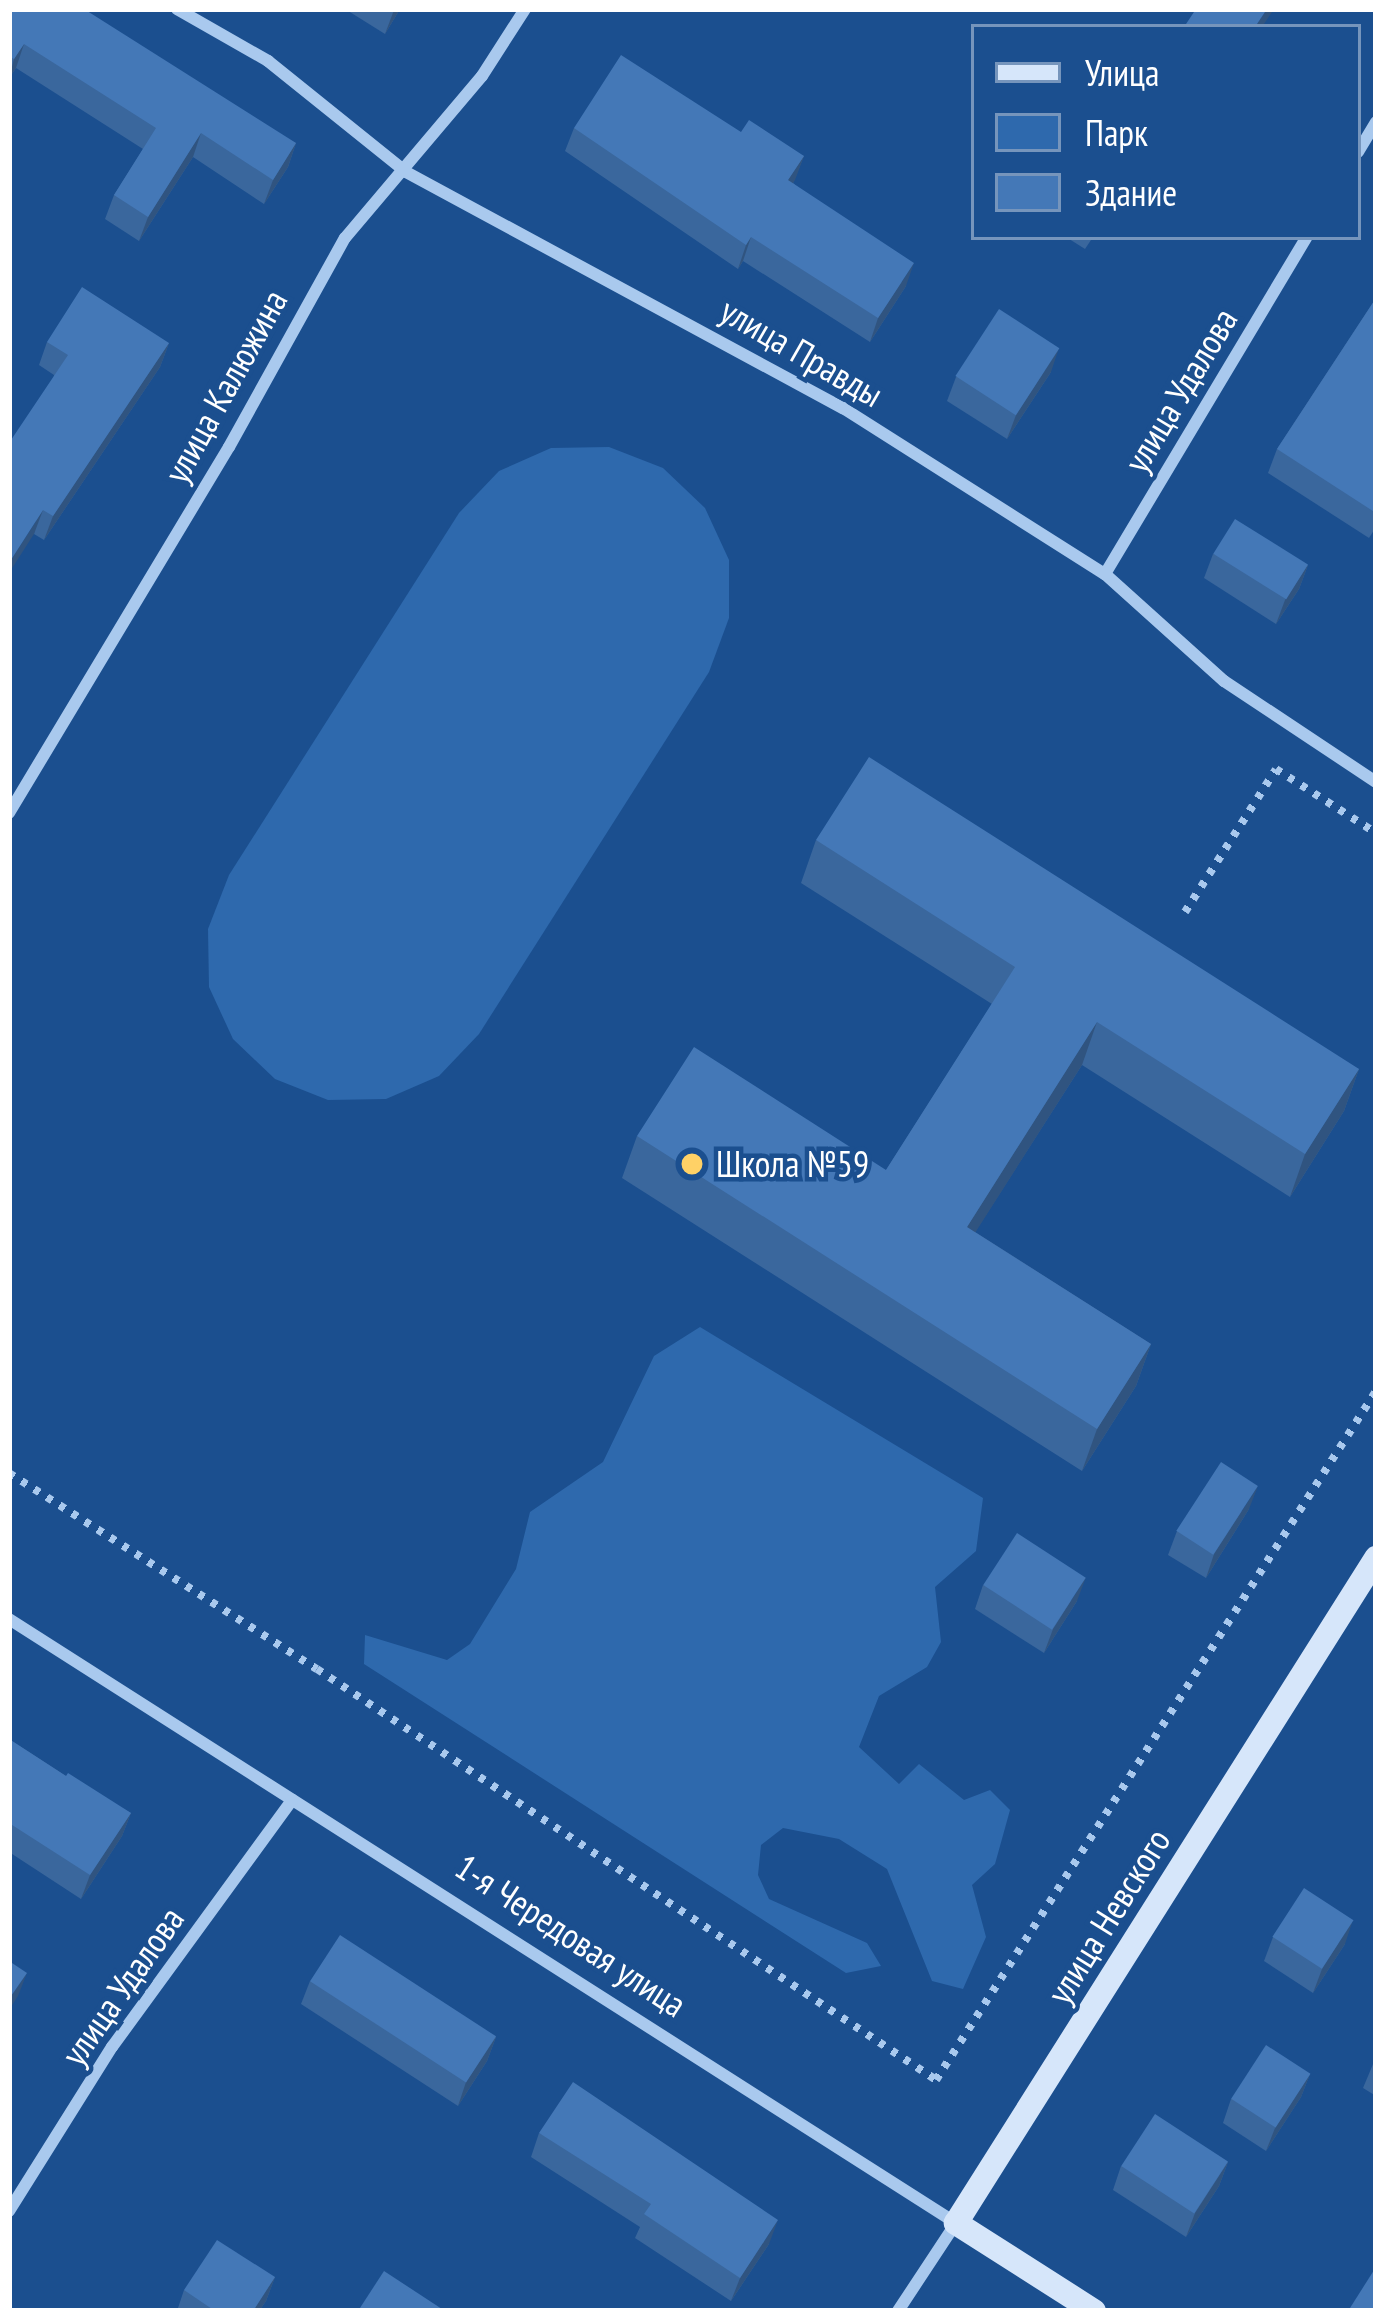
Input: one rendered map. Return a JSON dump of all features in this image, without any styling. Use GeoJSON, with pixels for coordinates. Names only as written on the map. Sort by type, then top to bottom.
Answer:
{"type":"FeatureCollection","features":[{"type":"Feature","properties":{"kind":"main road","name":"улица Невского"},"geometry":{"type":"LineString","coordinates":[[956,2223],[1376,1558]]}},
{"type":"Feature","properties":{"kind":"main road","name":"1-я Чередовая улица"},"geometry":{"type":"LineString","coordinates":[[956,2223],[1094,2311]]}},
{"type":"Feature","properties":{"kind":"street","name":"улица Правды"},"geometry":{"type":"LineString","coordinates":[[177,9],[268,61],[406,172],[843,408],[1105,574],[1224,681],[1376,782]]}},
{"type":"Feature","properties":{"kind":"street","name":"улица Калюжина"},"geometry":{"type":"LineString","coordinates":[[9,813],[229,447],[309,295],[345,238],[406,172],[482,76],[525,9]]}},
{"type":"Feature","properties":{"kind":"street","name":"улица Удалова"},"geometry":{"type":"LineString","coordinates":[[1105,574],[1305,240]]}},
{"type":"Feature","properties":{"kind":"street","name":"1-я Чередовая улица"},"geometry":{"type":"LineString","coordinates":[[9,1619],[956,2223]]}},
{"type":"Feature","properties":{"kind":"street","name":"улица Удалова"},"geometry":{"type":"LineString","coordinates":[[9,2211],[112,2048],[292,1800]]}},
{"type":"Feature","properties":{"kind":"street","name":"улица Невского"},"geometry":{"type":"LineString","coordinates":[[898,2311],[956,2223]]}},
{"type":"Feature","properties":{"kind":"path"},"geometry":{"type":"LineString","coordinates":[[1185,912],[1276,769],[1376,832]]}},
{"type":"Feature","properties":{"kind":"path"},"geometry":{"type":"LineString","coordinates":[[9,1473],[316,1669],[936,2080],[1376,1391]]}},
{"type":"Feature","properties":{"kind":"green space"},"geometry":{"type":"Polygon","coordinates":[[[609,447],[663,468],[705,508],[729,560],[729,618],[709,672],[479,1034],[439,1076],[386,1099],[328,1100],[275,1079],[233,1039],[209,987],[208,929],[229,875],[459,513],[499,471],[551,448],[609,447]]]}},
{"type":"Feature","properties":{"kind":"green space"},"geometry":{"type":"Polygon","coordinates":[[[700,1327],[983,1498],[976,1551],[935,1587],[941,1642],[927,1667],[879,1696],[859,1747],[899,1784],[919,1764],[964,1800],[990,1790],[1010,1810],[995,1864],[972,1885],[986,1937],[963,1989],[932,1981],[887,1869],[839,1839],[783,1828],[761,1845],[758,1875],[769,1899],[867,1943],[881,1966],[846,1973],[364,1664],[365,1635],[447,1660],[470,1644],[516,1569],[530,1512],[603,1462],[654,1356],[700,1327]]]}},
{"type":"Feature","properties":{"kind":"building"},"geometry":{"type":"Polygon","coordinates":[[[9,9],[84,9],[296,143],[273,180],[201,133],[148,217],[114,195],[156,128],[24,44],[14,59],[9,56],[9,9]]]}},
{"type":"Feature","properties":{"kind":"building"},"geometry":{"type":"Polygon","coordinates":[[[1196,9],[1267,9],[1257,24],[1186,24],[1196,9]]]}},
{"type":"Feature","properties":{"kind":"building"},"geometry":{"type":"Polygon","coordinates":[[[621,55],[741,132],[749,120],[804,156],[788,180],[914,263],[878,318],[751,237],[746,245],[574,128],[621,55]]]}},
{"type":"Feature","properties":{"kind":"building"},"geometry":{"type":"Polygon","coordinates":[[[82,287],[169,343],[53,516],[43,510],[9,563],[9,443],[68,355],[47,342],[82,287]]]}},
{"type":"Feature","properties":{"kind":"building"},"geometry":{"type":"Polygon","coordinates":[[[1376,298],[1376,513],[1277,449],[1376,298]]]}},
{"type":"Feature","properties":{"kind":"building"},"geometry":{"type":"Polygon","coordinates":[[[999,309],[1059,348],[1016,415],[955,376],[999,309]]]}},
{"type":"Feature","properties":{"kind":"building"},"geometry":{"type":"Polygon","coordinates":[[[1235,519],[1308,565],[1286,599],[1213,554],[1235,519]]]}},
{"type":"Feature","properties":{"kind":"building"},"geometry":{"type":"Polygon","coordinates":[[[869,757],[1359,1069],[1305,1154],[1097,1022],[967,1227],[1151,1344],[1097,1429],[637,1136],[694,1047],[886,1170],[1015,967],[816,840],[869,757]]]}},
{"type":"Feature","properties":{"kind":"building"},"geometry":{"type":"Polygon","coordinates":[[[1221,1462],[1258,1486],[1213,1555],[1176,1531],[1221,1462]]]}},
{"type":"Feature","properties":{"kind":"building"},"geometry":{"type":"Polygon","coordinates":[[[1017,1533],[1086,1578],[1052,1630],[983,1585],[1017,1533]]]}},
{"type":"Feature","properties":{"kind":"building"},"geometry":{"type":"Polygon","coordinates":[[[9,1739],[131,1813],[90,1875],[9,1823],[9,1739]]]}},
{"type":"Feature","properties":{"kind":"building"},"geometry":{"type":"Polygon","coordinates":[[[1304,1888],[1353,1920],[1322,1969],[1272,1937],[1304,1888]]]}},
{"type":"Feature","properties":{"kind":"building"},"geometry":{"type":"Polygon","coordinates":[[[340,1935],[496,2036],[466,2082],[310,1981],[340,1935]]]}},
{"type":"Feature","properties":{"kind":"building"},"geometry":{"type":"Polygon","coordinates":[[[9,1961],[27,1973],[9,1999],[9,1961]]]}},
{"type":"Feature","properties":{"kind":"building"},"geometry":{"type":"Polygon","coordinates":[[[1266,2045],[1310,2074],[1276,2128],[1231,2099],[1266,2045]]]}},
{"type":"Feature","properties":{"kind":"building"},"geometry":{"type":"Polygon","coordinates":[[[573,2082],[778,2220],[740,2278],[644,2214],[651,2204],[539,2133],[573,2082]]]}},
{"type":"Feature","properties":{"kind":"building"},"geometry":{"type":"Polygon","coordinates":[[[1155,2114],[1228,2161],[1194,2213],[1121,2166],[1155,2114]]]}},
{"type":"Feature","properties":{"kind":"building"},"geometry":{"type":"Polygon","coordinates":[[[217,2240],[275,2277],[253,2311],[215,2311],[184,2290],[217,2240]]]}},
{"type":"Feature","properties":{"kind":"building"},"geometry":{"type":"Polygon","coordinates":[[[1376,2267],[1376,2311],[1355,2311],[1350,2308],[1376,2267]]]}},
{"type":"Feature","properties":{"kind":"building"},"geometry":{"type":"Polygon","coordinates":[[[384,2271],[445,2311],[358,2311],[384,2271]]]}},
{"type":"Feature","properties":{"kind":"place","name":"Школа №59"},"geometry":{"type":"Point","coordinates":[692,1164]}}]}
